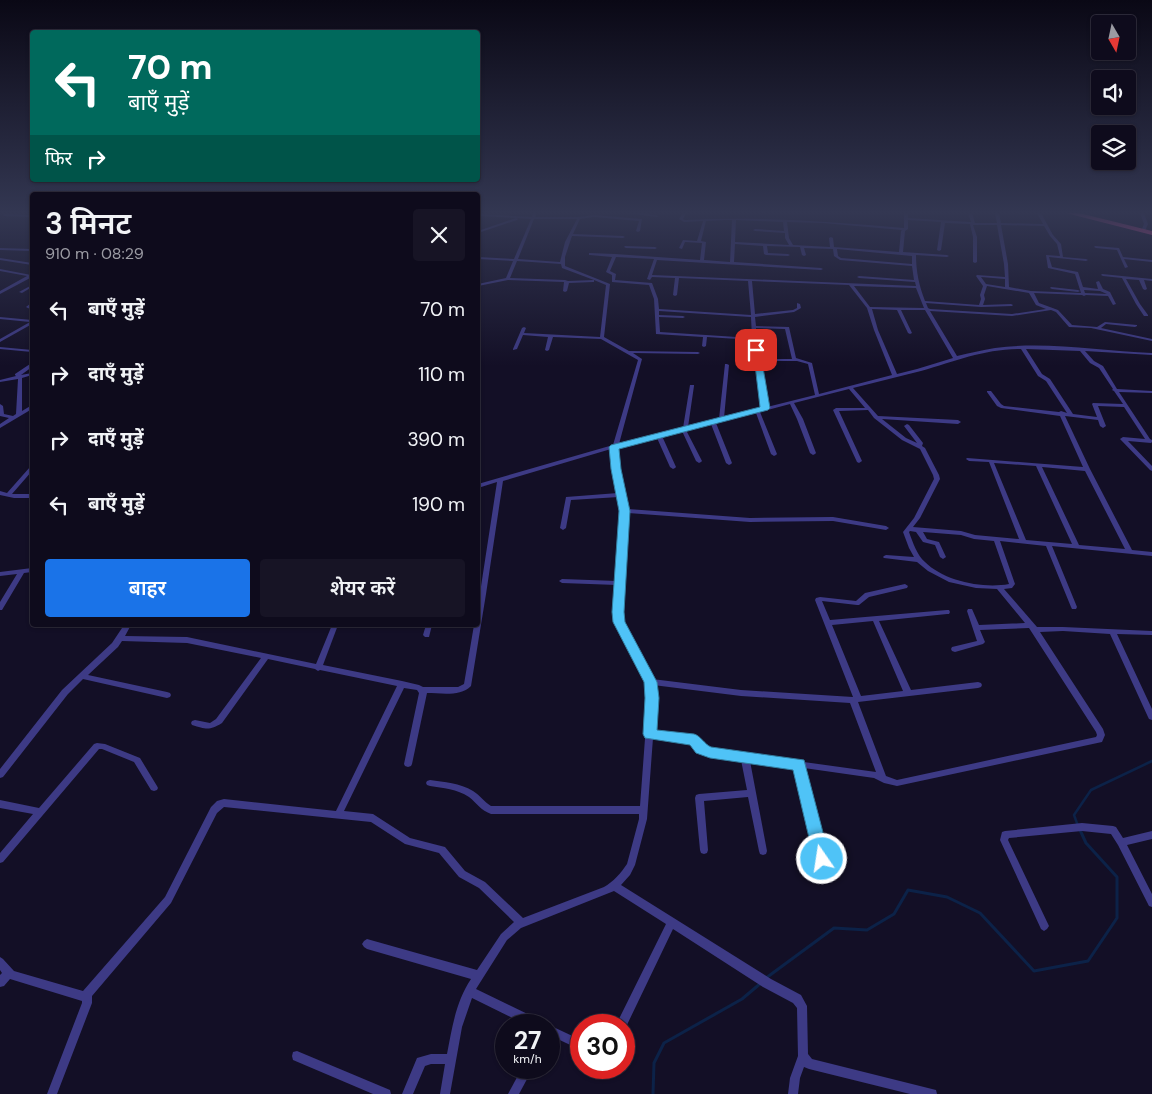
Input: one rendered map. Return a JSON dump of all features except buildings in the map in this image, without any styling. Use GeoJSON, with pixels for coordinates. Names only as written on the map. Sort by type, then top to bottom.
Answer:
{"type":"FeatureCollection","features":[{"type":"Feature","properties":{"kind":"street"},"geometry":{"type":"LineString","coordinates":[[508,279],[514,264]]}},
{"type":"Feature","properties":{"kind":"street"},"geometry":{"type":"LineString","coordinates":[[562,264],[563,267],[607,283],[614,281],[651,284],[656,299],[658,333],[755,339]]}},
{"type":"Feature","properties":{"kind":"street"},"geometry":{"type":"LineString","coordinates":[[611,264],[608,272],[614,274],[614,281]]}},
{"type":"Feature","properties":{"kind":"street"},"geometry":{"type":"LineString","coordinates":[[648,283],[653,264]]}},
{"type":"Feature","properties":{"kind":"street"},"geometry":{"type":"LineString","coordinates":[[733,264],[821,269]]}},
{"type":"Feature","properties":{"kind":"street"},"geometry":{"type":"LineString","coordinates":[[901,264],[913,265],[916,287],[956,358]]}},
{"type":"Feature","properties":{"kind":"street"},"geometry":{"type":"LineString","coordinates":[[1006,264],[1007,288]]}},
{"type":"Feature","properties":{"kind":"street"},"geometry":{"type":"LineString","coordinates":[[1049,264],[1049,266],[1075,272],[1083,292]]}},
{"type":"Feature","properties":{"kind":"street"},"geometry":{"type":"LineString","coordinates":[[0,270],[30,275]]}},
{"type":"Feature","properties":{"kind":"street"},"geometry":{"type":"LineString","coordinates":[[1103,275],[1152,280]]}},
{"type":"Feature","properties":{"kind":"street"},"geometry":{"type":"LineString","coordinates":[[0,293],[30,276]]}},
{"type":"Feature","properties":{"kind":"street"},"geometry":{"type":"LineString","coordinates":[[650,276],[916,287]]}},
{"type":"Feature","properties":{"kind":"street"},"geometry":{"type":"LineString","coordinates":[[1006,278],[978,276],[979,280],[985,285],[1031,292],[1101,290],[1108,292],[1114,304]]}},
{"type":"Feature","properties":{"kind":"street"},"geometry":{"type":"LineString","coordinates":[[859,277],[915,281]]}},
{"type":"Feature","properties":{"kind":"street"},"geometry":{"type":"LineString","coordinates":[[1123,277],[1138,304],[1146,314]]}},
{"type":"Feature","properties":{"kind":"street"},"geometry":{"type":"LineString","coordinates":[[675,295],[677,278]]}},
{"type":"Feature","properties":{"kind":"street"},"geometry":{"type":"LineString","coordinates":[[480,284],[508,279],[567,282],[598,280]]}},
{"type":"Feature","properties":{"kind":"street"},"geometry":{"type":"LineString","coordinates":[[1141,279],[1145,289]]}},
{"type":"Feature","properties":{"kind":"street"},"geometry":{"type":"LineString","coordinates":[[750,281],[756,360],[765,408]]}},
{"type":"Feature","properties":{"kind":"street"},"geometry":{"type":"LineString","coordinates":[[565,291],[567,282]]}},
{"type":"Feature","properties":{"kind":"street"},"geometry":{"type":"LineString","coordinates":[[1098,282],[1101,290]]}},
{"type":"Feature","properties":{"kind":"street"},"geometry":{"type":"LineString","coordinates":[[602,338],[607,283]]}},
{"type":"Feature","properties":{"kind":"street"},"geometry":{"type":"LineString","coordinates":[[851,285],[869,308],[895,376]]}},
{"type":"Feature","properties":{"kind":"street"},"geometry":{"type":"LineString","coordinates":[[981,306],[985,285]]}},
{"type":"Feature","properties":{"kind":"street"},"geometry":{"type":"LineString","coordinates":[[21,292],[30,287]]}},
{"type":"Feature","properties":{"kind":"street"},"geometry":{"type":"LineString","coordinates":[[1052,288],[1110,295]]}},
{"type":"Feature","properties":{"kind":"street"},"geometry":{"type":"LineString","coordinates":[[1031,292],[1037,304],[1057,311],[1070,326],[1097,328],[1152,340]]}},
{"type":"Feature","properties":{"kind":"street"},"geometry":{"type":"LineString","coordinates":[[924,302],[981,306],[1011,305]]}},
{"type":"Feature","properties":{"kind":"street"},"geometry":{"type":"LineString","coordinates":[[657,310],[752,316],[794,311],[799,308],[798,304]]}},
{"type":"Feature","properties":{"kind":"street"},"geometry":{"type":"LineString","coordinates":[[869,308],[1018,315],[1053,309]]}},
{"type":"Feature","properties":{"kind":"street"},"geometry":{"type":"LineString","coordinates":[[898,308],[910,334]]}},
{"type":"Feature","properties":{"kind":"street"},"geometry":{"type":"LineString","coordinates":[[658,316],[683,317]]}},
{"type":"Feature","properties":{"kind":"street"},"geometry":{"type":"LineString","coordinates":[[0,318],[30,322]]}},
{"type":"Feature","properties":{"kind":"street"},"geometry":{"type":"LineString","coordinates":[[1097,328],[1106,322],[1135,326]]}},
{"type":"Feature","properties":{"kind":"street"},"geometry":{"type":"LineString","coordinates":[[2,339],[30,323]]}},
{"type":"Feature","properties":{"kind":"street"},"geometry":{"type":"LineString","coordinates":[[754,327],[787,328],[794,357],[798,360]]}},
{"type":"Feature","properties":{"kind":"street"},"geometry":{"type":"LineString","coordinates":[[444,1094],[456,1027],[469,990],[504,937],[521,923],[614,886],[623,878],[631,865],[644,810],[652,698],[650,682],[619,622],[618,612],[625,511],[616,469],[615,447],[640,361],[638,358],[602,338],[551,336],[523,331],[515,348]]}},
{"type":"Feature","properties":{"kind":"street"},"geometry":{"type":"LineString","coordinates":[[547,350],[551,336]]}},
{"type":"Feature","properties":{"kind":"street"},"geometry":{"type":"LineString","coordinates":[[704,346],[705,336]]}},
{"type":"Feature","properties":{"kind":"street"},"geometry":{"type":"LineString","coordinates":[[0,348],[30,351]]}},
{"type":"Feature","properties":{"kind":"street"},"geometry":{"type":"LineString","coordinates":[[1023,348],[1040,375],[1048,380],[1070,414]]}},
{"type":"Feature","properties":{"kind":"street"},"geometry":{"type":"LineString","coordinates":[[480,485],[615,447],[996,349],[1023,348],[1152,354]]}},
{"type":"Feature","properties":{"kind":"street"},"geometry":{"type":"LineString","coordinates":[[1082,351],[1092,362],[1101,367],[1124,406],[1150,440]]}},
{"type":"Feature","properties":{"kind":"street"},"geometry":{"type":"LineString","coordinates":[[628,352],[698,353]]}},
{"type":"Feature","properties":{"kind":"street"},"geometry":{"type":"LineString","coordinates":[[756,360],[798,360],[810,363],[817,395]]}},
{"type":"Feature","properties":{"kind":"street"},"geometry":{"type":"LineString","coordinates":[[721,420],[727,365]]}},
{"type":"Feature","properties":{"kind":"street"},"geometry":{"type":"LineString","coordinates":[[17,377],[30,367]]}},
{"type":"Feature","properties":{"kind":"street"},"geometry":{"type":"LineString","coordinates":[[0,386],[1,380],[30,374]]}},
{"type":"Feature","properties":{"kind":"street"},"geometry":{"type":"LineString","coordinates":[[17,377],[19,414]]}},
{"type":"Feature","properties":{"kind":"street"},"geometry":{"type":"LineString","coordinates":[[692,386],[684,429],[699,462]]}},
{"type":"Feature","properties":{"kind":"street"},"geometry":{"type":"LineString","coordinates":[[850,387],[867,409],[876,417],[904,439],[919,446]]}},
{"type":"Feature","properties":{"kind":"street"},"geometry":{"type":"LineString","coordinates":[[1114,390],[1152,392]]}},
{"type":"Feature","properties":{"kind":"street"},"geometry":{"type":"LineString","coordinates":[[989,392],[1000,406],[1100,419]]}},
{"type":"Feature","properties":{"kind":"street"},"geometry":{"type":"LineString","coordinates":[[790,402],[800,419],[813,453]]}},
{"type":"Feature","properties":{"kind":"street"},"geometry":{"type":"LineString","coordinates":[[1103,426],[1095,404],[1124,406]]}},
{"type":"Feature","properties":{"kind":"street"},"geometry":{"type":"LineString","coordinates":[[0,406],[2,415],[13,418]]}},
{"type":"Feature","properties":{"kind":"street"},"geometry":{"type":"LineString","coordinates":[[0,426],[30,408]]}},
{"type":"Feature","properties":{"kind":"street"},"geometry":{"type":"LineString","coordinates":[[859,460],[836,410],[867,409]]}},
{"type":"Feature","properties":{"kind":"street"},"geometry":{"type":"LineString","coordinates":[[757,410],[774,454]]}},
{"type":"Feature","properties":{"kind":"street"},"geometry":{"type":"LineString","coordinates":[[1061,413],[1087,470],[1129,551]]}},
{"type":"Feature","properties":{"kind":"street"},"geometry":{"type":"LineString","coordinates":[[876,417],[958,422]]}},
{"type":"Feature","properties":{"kind":"street"},"geometry":{"type":"LineString","coordinates":[[713,422],[729,463]]}},
{"type":"Feature","properties":{"kind":"street"},"geometry":{"type":"LineString","coordinates":[[907,426],[920,442],[919,446],[937,477],[917,518],[908,528],[906,534],[920,560],[947,578],[990,588],[1010,586],[1012,584],[996,539]]}},
{"type":"Feature","properties":{"kind":"street"},"geometry":{"type":"LineString","coordinates":[[659,436],[673,467]]}},
{"type":"Feature","properties":{"kind":"street"},"geometry":{"type":"LineString","coordinates":[[1150,440],[1123,439],[1152,470],[1152,476]]}},
{"type":"Feature","properties":{"kind":"street"},"geometry":{"type":"LineString","coordinates":[[969,459],[1087,470]]}},
{"type":"Feature","properties":{"kind":"street"},"geometry":{"type":"LineString","coordinates":[[991,461],[1023,541]]}},
{"type":"Feature","properties":{"kind":"street"},"geometry":{"type":"LineString","coordinates":[[1038,465],[1076,546]]}},
{"type":"Feature","properties":{"kind":"street"},"geometry":{"type":"LineString","coordinates":[[8,495],[30,470]]}},
{"type":"Feature","properties":{"kind":"street"},"geometry":{"type":"LineString","coordinates":[[480,594],[500,480]]}},
{"type":"Feature","properties":{"kind":"street"},"geometry":{"type":"LineString","coordinates":[[0,493],[30,496]]}},
{"type":"Feature","properties":{"kind":"street"},"geometry":{"type":"LineString","coordinates":[[563,528],[568,498],[622,495]]}},
{"type":"Feature","properties":{"kind":"street"},"geometry":{"type":"LineString","coordinates":[[625,511],[750,520],[833,519],[886,528]]}},
{"type":"Feature","properties":{"kind":"street"},"geometry":{"type":"LineString","coordinates":[[908,528],[958,532],[972,537],[1152,554]]}},
{"type":"Feature","properties":{"kind":"street"},"geometry":{"type":"LineString","coordinates":[[918,530],[925,541],[937,543],[943,557]]}},
{"type":"Feature","properties":{"kind":"street"},"geometry":{"type":"LineString","coordinates":[[1048,544],[1074,607]]}},
{"type":"Feature","properties":{"kind":"street"},"geometry":{"type":"LineString","coordinates":[[886,557],[920,560]]}},
{"type":"Feature","properties":{"kind":"street"},"geometry":{"type":"LineString","coordinates":[[0,574],[30,569]]}},
{"type":"Feature","properties":{"kind":"street"},"geometry":{"type":"LineString","coordinates":[[0,608],[22,571]]}},
{"type":"Feature","properties":{"kind":"street"},"geometry":{"type":"LineString","coordinates":[[562,582],[620,583]]}},
{"type":"Feature","properties":{"kind":"street"},"geometry":{"type":"LineString","coordinates":[[882,778],[819,599],[857,602],[867,595],[906,586]]}},
{"type":"Feature","properties":{"kind":"street"},"geometry":{"type":"LineString","coordinates":[[650,734],[690,739],[705,751],[882,778],[897,783],[1099,740],[1100,731],[1033,627],[1000,588]]}},
{"type":"Feature","properties":{"kind":"street"},"geometry":{"type":"LineString","coordinates":[[955,649],[981,642],[970,611]]}},
{"type":"Feature","properties":{"kind":"street"},"geometry":{"type":"LineString","coordinates":[[828,624],[947,612]]}},
{"type":"Feature","properties":{"kind":"street"},"geometry":{"type":"LineString","coordinates":[[876,619],[908,693]]}},
{"type":"Feature","properties":{"kind":"street"},"geometry":{"type":"LineString","coordinates":[[0,775],[65,692],[120,638],[127,627]]}},
{"type":"Feature","properties":{"kind":"street"},"geometry":{"type":"LineString","coordinates":[[318,668],[333,627]]}},
{"type":"Feature","properties":{"kind":"street"},"geometry":{"type":"LineString","coordinates":[[427,635],[429,627]]}},
{"type":"Feature","properties":{"kind":"street"},"geometry":{"type":"LineString","coordinates":[[120,638],[187,640],[402,684],[422,690],[459,690],[467,686],[475,627]]}},
{"type":"Feature","properties":{"kind":"street"},"geometry":{"type":"LineString","coordinates":[[977,628],[1033,627],[1152,633]]}},
{"type":"Feature","properties":{"kind":"street"},"geometry":{"type":"LineString","coordinates":[[1112,631],[1152,717]]}},
{"type":"Feature","properties":{"kind":"street"},"geometry":{"type":"LineString","coordinates":[[195,723],[211,726],[219,721],[266,657]]}},
{"type":"Feature","properties":{"kind":"street"},"geometry":{"type":"LineString","coordinates":[[81,676],[167,695]]}},
{"type":"Feature","properties":{"kind":"street"},"geometry":{"type":"LineString","coordinates":[[650,682],[741,693],[856,700],[978,685]]}},
{"type":"Feature","properties":{"kind":"street"},"geometry":{"type":"LineString","coordinates":[[339,813],[402,684]]}},
{"type":"Feature","properties":{"kind":"street"},"geometry":{"type":"LineString","coordinates":[[408,764],[422,690]]}},
{"type":"Feature","properties":{"kind":"street"},"geometry":{"type":"LineString","coordinates":[[0,859],[94,749],[99,746],[137,760],[154,788]]}},
{"type":"Feature","properties":{"kind":"street"},"geometry":{"type":"LineString","coordinates":[[745,757],[763,851]]}},
{"type":"Feature","properties":{"kind":"street"},"geometry":{"type":"LineString","coordinates":[[799,765],[822,859]]}},
{"type":"Feature","properties":{"kind":"street"},"geometry":{"type":"LineString","coordinates":[[430,783],[466,791],[482,806],[491,810],[644,810]]}},
{"type":"Feature","properties":{"kind":"street"},"geometry":{"type":"LineString","coordinates":[[704,850],[699,798],[752,793]]}},
{"type":"Feature","properties":{"kind":"street"},"geometry":{"type":"LineString","coordinates":[[85,996],[168,900],[216,806],[224,803],[369,817],[408,841],[442,850],[462,874],[482,885],[521,923]]}},
{"type":"Feature","properties":{"kind":"street"},"geometry":{"type":"LineString","coordinates":[[0,804],[40,812]]}},
{"type":"Feature","properties":{"kind":"street"},"geometry":{"type":"LineString","coordinates":[[1044,926],[1004,837],[1008,834],[1082,827],[1109,829],[1116,833],[1152,903]]}},
{"type":"Feature","properties":{"kind":"street"},"geometry":{"type":"LineString","coordinates":[[1121,842],[1152,835]]}},
{"type":"Feature","properties":{"kind":"street"},"geometry":{"type":"LineString","coordinates":[[614,886],[670,923],[797,999],[802,1006],[804,1056],[795,1078],[793,1094]]}},
{"type":"Feature","properties":{"kind":"street"},"geometry":{"type":"LineString","coordinates":[[626,1014],[670,923]]}},
{"type":"Feature","properties":{"kind":"street"},"geometry":{"type":"LineString","coordinates":[[367,944],[478,976]]}},
{"type":"Feature","properties":{"kind":"street"},"geometry":{"type":"LineString","coordinates":[[0,962],[9,973],[85,996]]}},
{"type":"Feature","properties":{"kind":"street"},"geometry":{"type":"LineString","coordinates":[[0,982],[9,973]]}},
{"type":"Feature","properties":{"kind":"street"},"geometry":{"type":"LineString","coordinates":[[469,990],[516,1014]]}},
{"type":"Feature","properties":{"kind":"street"},"geometry":{"type":"LineString","coordinates":[[52,1094],[87,1003],[85,996]]}},
{"type":"Feature","properties":{"kind":"street"},"geometry":{"type":"LineString","coordinates":[[297,1056],[386,1094]]}},
{"type":"Feature","properties":{"kind":"street"},"geometry":{"type":"LineString","coordinates":[[804,1056],[810,1064],[932,1094]]}},
{"type":"Feature","properties":{"kind":"street"},"geometry":{"type":"LineString","coordinates":[[406,1094],[421,1062],[431,1059],[451,1059]]}},
{"type":"Feature","properties":{"kind":"street"},"geometry":{"type":"LineString","coordinates":[[513,1094],[522,1079]]}},
{"type":"Feature","properties":{"kind":"waterway"},"geometry":{"type":"LineString","coordinates":[[1078,826],[1074,815],[1091,790],[1152,761]]}},
{"type":"Feature","properties":{"kind":"waterway"},"geometry":{"type":"LineString","coordinates":[[766,978],[834,928],[867,930],[894,914],[908,890],[947,897],[980,913],[1034,971],[1088,961],[1117,918],[1117,877],[1086,843],[1080,830]]}},
{"type":"Feature","properties":{"kind":"waterway"},"geometry":{"type":"LineString","coordinates":[[653,1094],[654,1063],[664,1043],[742,999],[761,983]]}},
{"type":"Feature","properties":{"kind":"route"},"geometry":{"type":"LineString","coordinates":[[756,350],[765,408],[614,447],[616,469],[625,511],[618,612],[619,622],[647,672],[650,682],[652,698],[650,734],[694,740],[705,751],[799,765],[822,859]]}}]}
